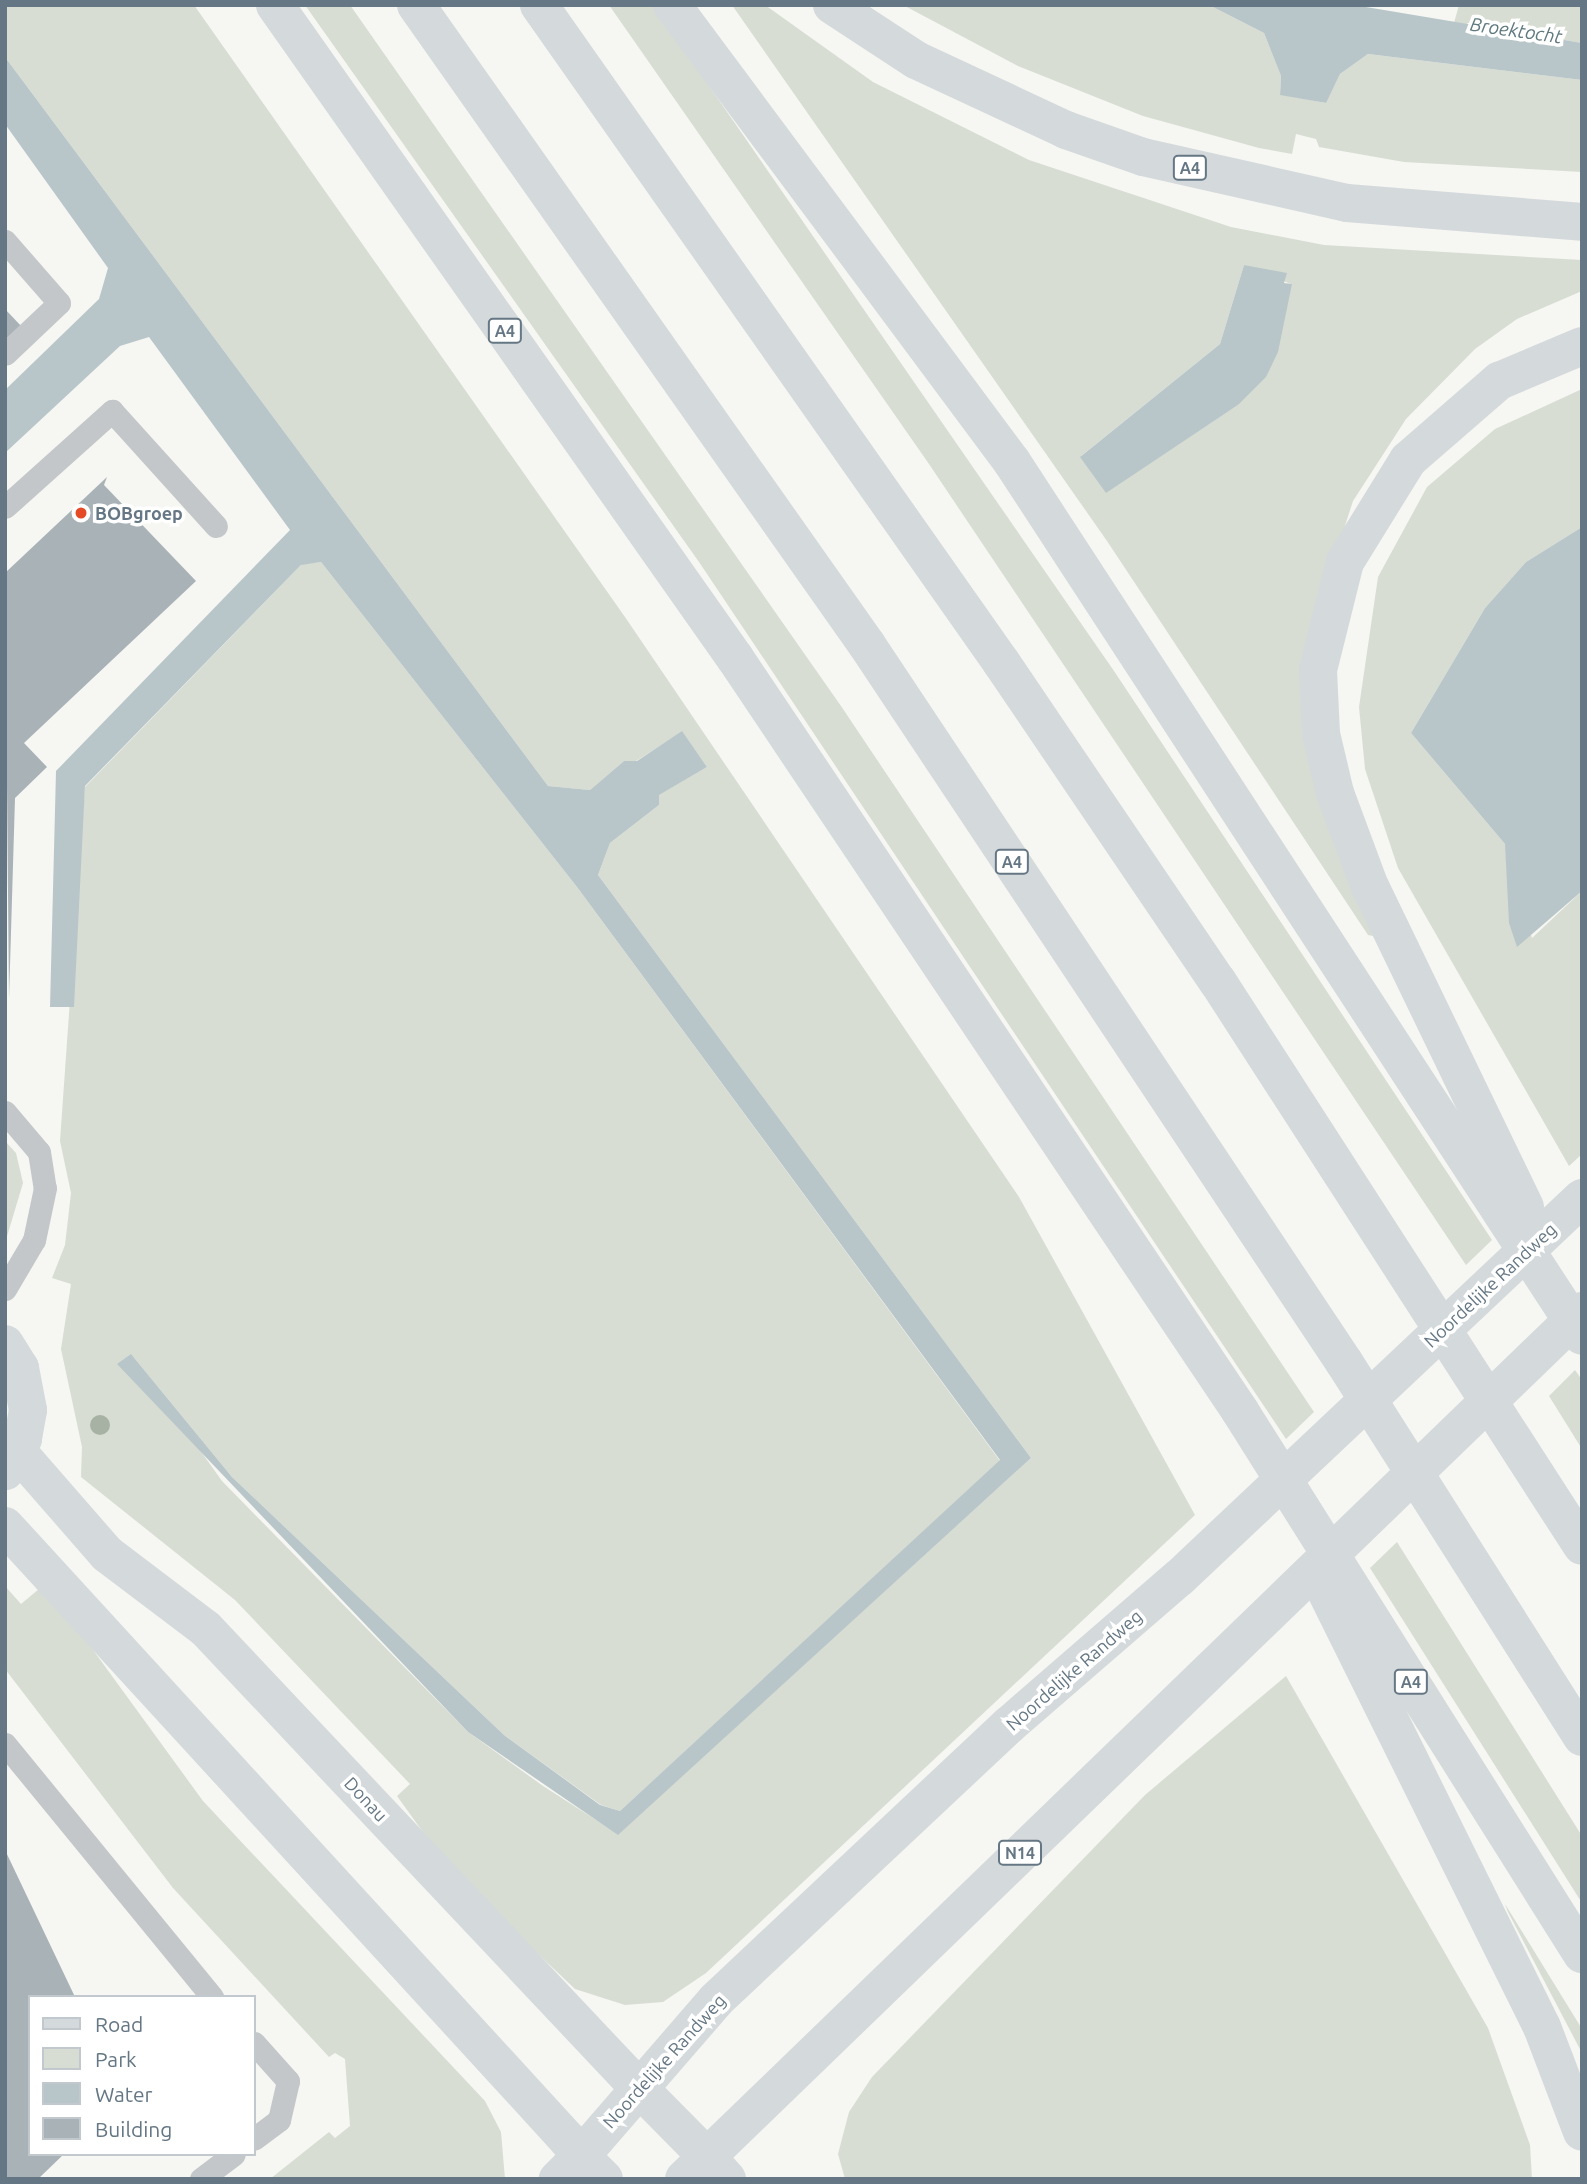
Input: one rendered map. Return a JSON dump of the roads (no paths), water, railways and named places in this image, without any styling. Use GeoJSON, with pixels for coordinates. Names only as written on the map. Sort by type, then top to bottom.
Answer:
{"type":"FeatureCollection","features":[{"type":"Feature","properties":{"kind":"main road","name":"A4"},"geometry":{"type":"LineString","coordinates":[[275,5],[735,658],[1240,1411],[1582,1954]]}},
{"type":"Feature","properties":{"kind":"main road","name":"A4"},"geometry":{"type":"LineString","coordinates":[[416,5],[874,657],[1344,1362],[1582,1737]]}},
{"type":"Feature","properties":{"kind":"main road"},"geometry":{"type":"LineString","coordinates":[[539,5],[1032,708],[1582,1546]]}},
{"type":"Feature","properties":{"kind":"main road"},"geometry":{"type":"LineString","coordinates":[[672,5],[1012,462],[1582,1336]]}},
{"type":"Feature","properties":{"kind":"main road","name":"A4"},"geometry":{"type":"LineString","coordinates":[[832,5],[916,60],[1066,130],[1143,157],[1347,203],[1582,222]]}},
{"type":"Feature","properties":{"kind":"main road"},"geometry":{"type":"LineString","coordinates":[[1582,346],[1499,381],[1426,443],[1382,495],[1358,532],[1333,595],[1318,703],[1335,793],[1370,887],[1582,1329]]}},
{"type":"Feature","properties":{"kind":"main road","name":"Noordelijke Randweg"},"geometry":{"type":"LineString","coordinates":[[581,2171],[637,2086],[716,2000],[896,1830],[1179,1578],[1582,1198]]}},
{"type":"Feature","properties":{"kind":"main road","name":"N14"},"geometry":{"type":"LineString","coordinates":[[706,2171],[1229,1652],[1582,1311]]}},
{"type":"Feature","properties":{"kind":"main road"},"geometry":{"type":"LineString","coordinates":[[5,1344],[27,1396],[12,1461]]}},
{"type":"Feature","properties":{"kind":"main road","name":"A4"},"geometry":{"type":"LineString","coordinates":[[1240,1411],[1542,2027],[1582,2132]]}},
{"type":"Feature","properties":{"kind":"main road","name":"Donau"},"geometry":{"type":"LineString","coordinates":[[12,1461],[107,1554],[206,1629],[637,2086],[706,2171]]}},
{"type":"Feature","properties":{"kind":"main road"},"geometry":{"type":"LineString","coordinates":[[5,1526],[581,2171]]}},
{"type":"Feature","properties":{"kind":"lane"},"geometry":{"type":"LineString","coordinates":[[5,241],[59,303],[5,354]]}},
{"type":"Feature","properties":{"kind":"lane"},"geometry":{"type":"LineString","coordinates":[[5,507],[112,411],[216,526]]}},
{"type":"Feature","properties":{"kind":"lane"},"geometry":{"type":"LineString","coordinates":[[5,1112],[39,1152],[46,1188],[34,1240],[5,1289]]}},
{"type":"Feature","properties":{"kind":"lane"},"geometry":{"type":"LineString","coordinates":[[5,1744],[210,1995]]}},
{"type":"Feature","properties":{"kind":"lane"},"geometry":{"type":"LineString","coordinates":[[256,2045],[288,2081],[279,2120],[256,2137]]}},
{"type":"Feature","properties":{"kind":"lane"},"geometry":{"type":"LineString","coordinates":[[201,2179],[231,2156]]}},
{"type":"Feature","properties":{"kind":"water"},"geometry":{"type":"Polygon","coordinates":[[[1209,5],[1354,5],[1582,43],[1582,80],[1368,54],[1340,74],[1326,103],[1280,95],[1281,76],[1264,33],[1209,5]]]}},
{"type":"Feature","properties":{"kind":"water"},"geometry":{"type":"Polygon","coordinates":[[[5,57],[548,786],[590,790],[624,761],[637,761],[682,731],[707,767],[659,795],[659,805],[610,843],[598,875],[1031,1458],[618,1835],[468,1732],[117,1364],[131,1354],[232,1477],[504,1735],[600,1805],[620,1811],[1000,1460],[577,887],[321,562],[301,565],[85,786],[74,1007],[50,1007],[56,771],[290,530],[149,337],[120,346],[5,453],[5,390],[99,299],[108,268],[5,124],[5,57]]]}},
{"type":"Feature","properties":{"kind":"water"},"geometry":{"type":"Polygon","coordinates":[[[1244,265],[1287,273],[1284,283],[1292,284],[1278,352],[1266,377],[1238,405],[1106,493],[1080,457],[1220,344],[1244,265]]]}},
{"type":"Feature","properties":{"kind":"water"},"geometry":{"type":"Polygon","coordinates":[[[1582,527],[1582,891],[1517,947],[1509,923],[1505,844],[1411,733],[1485,608],[1526,562],[1582,527]]]}},
{"type":"Feature","properties":{"kind":"place","name":"BOBgroep"},"geometry":{"type":"Point","coordinates":[81,513]}},
{"type":"Feature","properties":{"kind":"water label","name":"Broektocht"},"geometry":{"type":"Point","coordinates":[1516,31]}}]}
